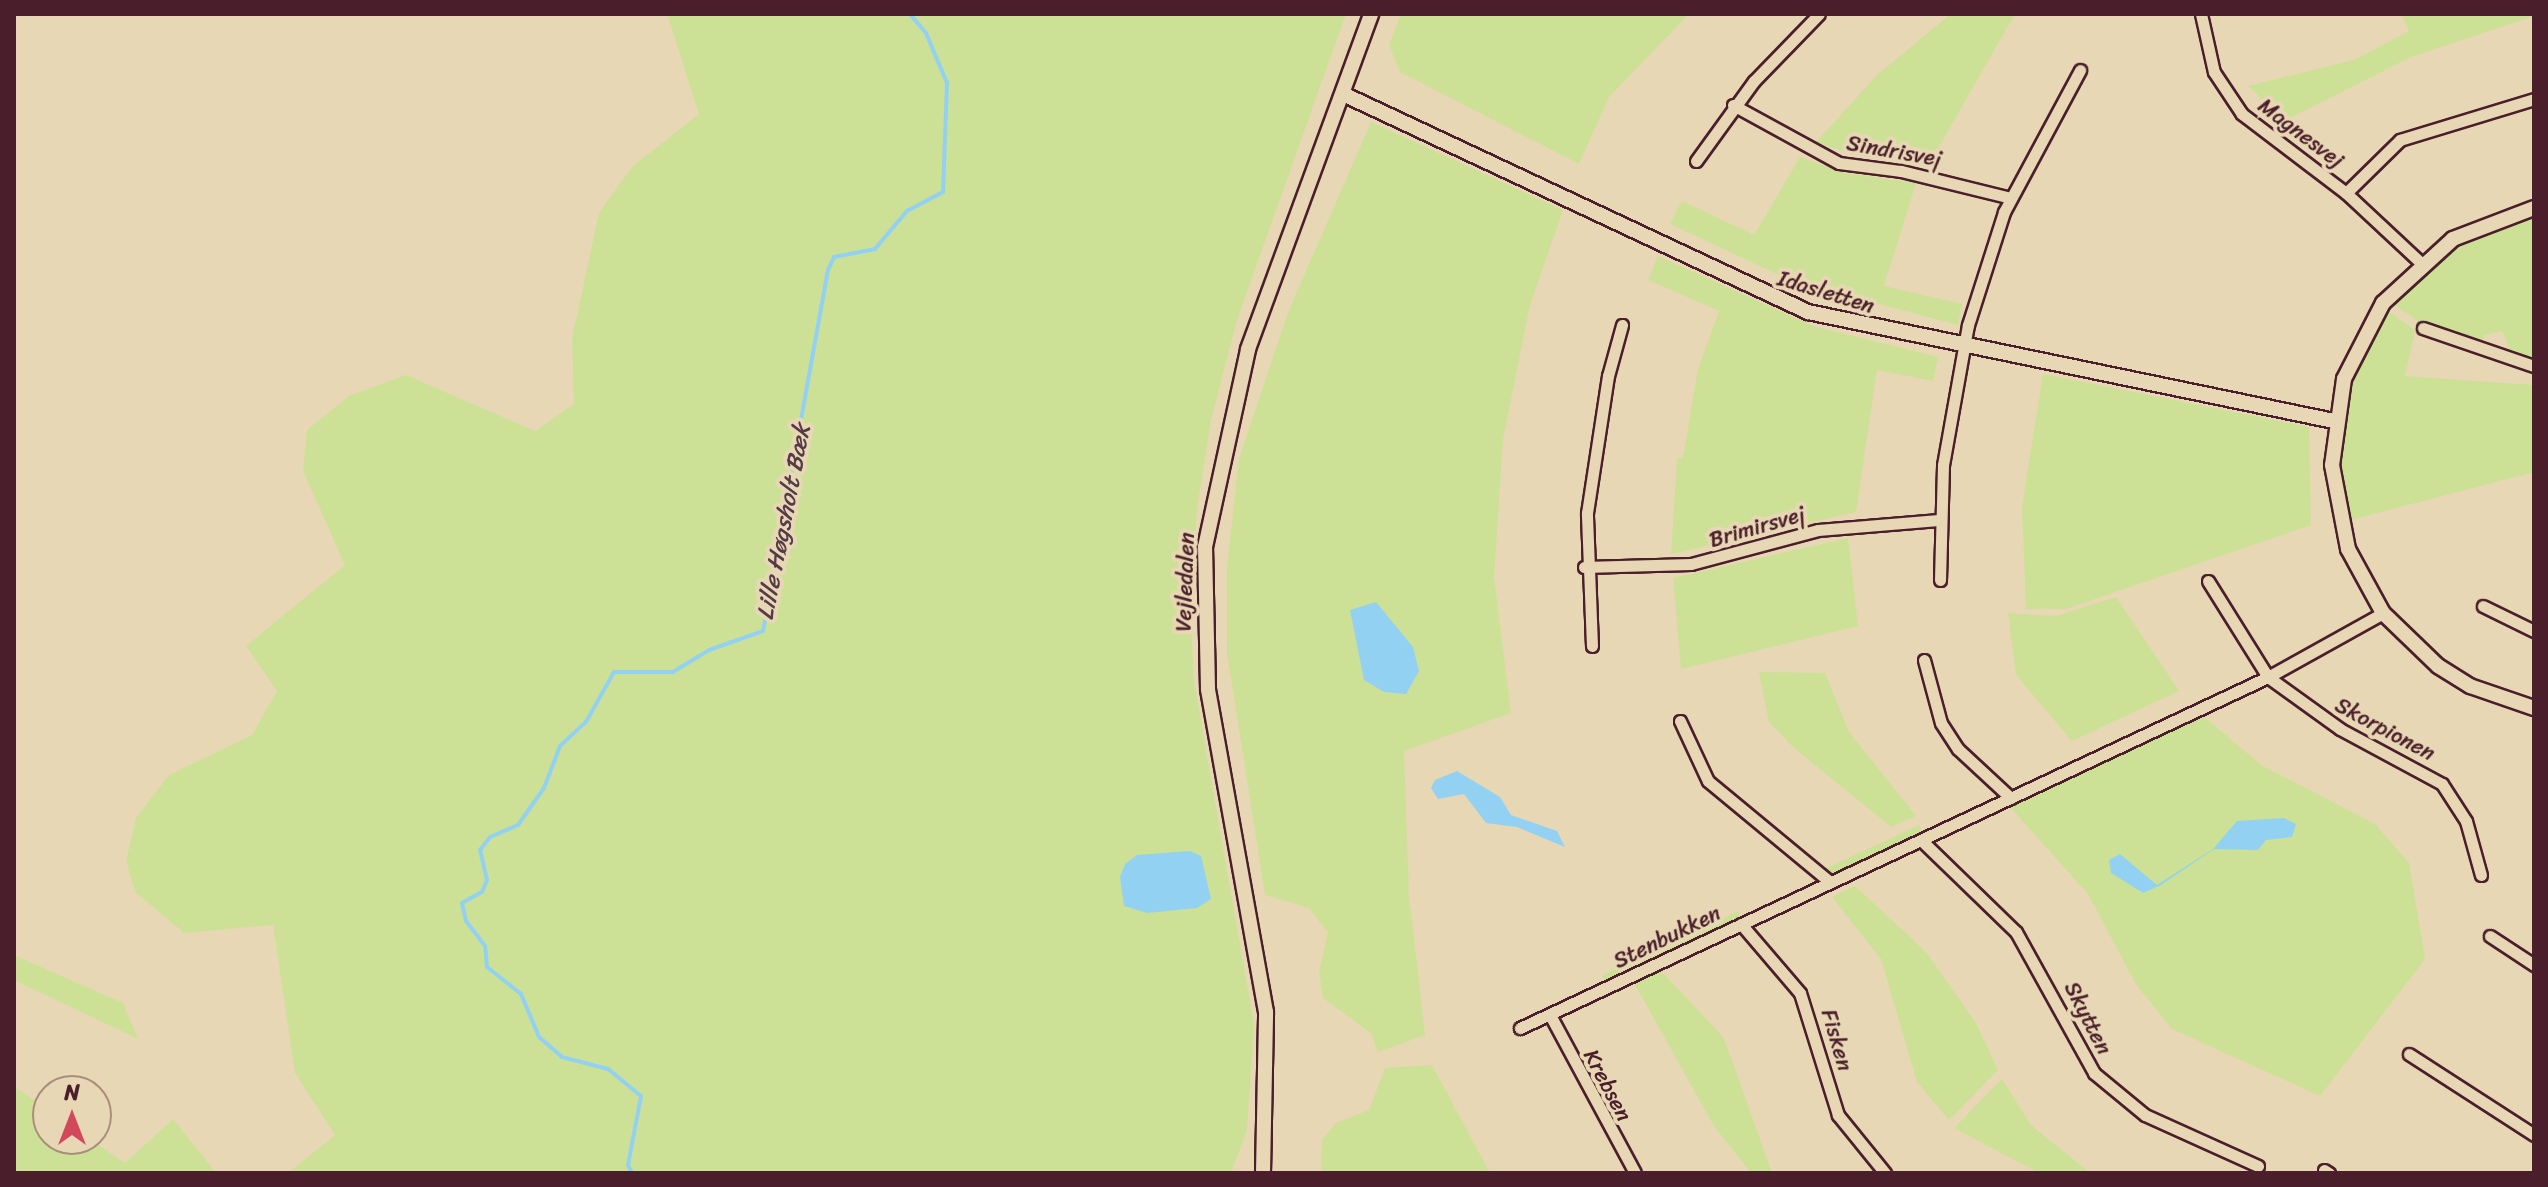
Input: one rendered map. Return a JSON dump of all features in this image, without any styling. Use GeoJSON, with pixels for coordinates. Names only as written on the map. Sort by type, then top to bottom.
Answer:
{"type":"FeatureCollection","features":[{"type":"Feature","properties":{"kind":"street","name":"Vejledalen"},"geometry":{"type":"LineString","coordinates":[[1263,1173],[1266,1012],[1208,689],[1205,547],[1248,349],[1371,14]]}},
{"type":"Feature","properties":{"kind":"street"},"geometry":{"type":"LineString","coordinates":[[1696,161],[1733,105],[1819,14]]}},
{"type":"Feature","properties":{"kind":"street","name":"Magnesvej"},"geometry":{"type":"LineString","coordinates":[[2201,14],[2214,72],[2235,106],[2259,131],[2346,193],[2421,263]]}},
{"type":"Feature","properties":{"kind":"street"},"geometry":{"type":"LineString","coordinates":[[1940,580],[1939,520],[1962,349],[2011,198],[2080,70]]}},
{"type":"Feature","properties":{"kind":"street","name":"Idasletten"},"geometry":{"type":"LineString","coordinates":[[1343,94],[1757,293],[1866,328],[2334,421]]}},
{"type":"Feature","properties":{"kind":"street","name":"Magnesvej"},"geometry":{"type":"LineString","coordinates":[[2346,193],[2400,140],[2534,99]]}},
{"type":"Feature","properties":{"kind":"street","name":"Sindrisvej"},"geometry":{"type":"LineString","coordinates":[[1733,105],[1839,163],[1901,171],[2011,198]]}},
{"type":"Feature","properties":{"kind":"street"},"geometry":{"type":"LineString","coordinates":[[2534,208],[2486,222],[2421,263],[2361,340],[2334,421],[2332,465],[2342,529],[2383,613],[2438,666],[2470,686],[2534,708]]}},
{"type":"Feature","properties":{"kind":"street"},"geometry":{"type":"LineString","coordinates":[[1592,646],[1584,567],[1594,451],[1622,325]]}},
{"type":"Feature","properties":{"kind":"street"},"geometry":{"type":"LineString","coordinates":[[2423,328],[2534,366]]}},
{"type":"Feature","properties":{"kind":"street","name":"Brimirsvej"},"geometry":{"type":"LineString","coordinates":[[1584,567],[1691,564],[1818,530],[1939,520]]}},
{"type":"Feature","properties":{"kind":"street"},"geometry":{"type":"LineString","coordinates":[[2208,581],[2268,677]]}},
{"type":"Feature","properties":{"kind":"street"},"geometry":{"type":"LineString","coordinates":[[2483,606],[2534,631]]}},
{"type":"Feature","properties":{"kind":"street","name":"Stenbukken"},"geometry":{"type":"LineString","coordinates":[[1520,1028],[2268,677],[2383,613]]}},
{"type":"Feature","properties":{"kind":"street"},"geometry":{"type":"LineString","coordinates":[[1924,660],[1941,723],[1958,749],[2011,798]]}},
{"type":"Feature","properties":{"kind":"street","name":"Skorpionen"},"geometry":{"type":"LineString","coordinates":[[2268,677],[2340,729],[2442,784],[2466,821],[2481,875]]}},
{"type":"Feature","properties":{"kind":"street"},"geometry":{"type":"LineString","coordinates":[[1680,721],[1708,781],[1830,882]]}},
{"type":"Feature","properties":{"kind":"street","name":"Skytten"},"geometry":{"type":"LineString","coordinates":[[1921,840],[2016,932],[2102,1081],[2145,1115],[2258,1166]]}},
{"type":"Feature","properties":{"kind":"street","name":"Fisken"},"geometry":{"type":"LineString","coordinates":[[1741,924],[1800,993],[1838,1115],[1885,1173]]}},
{"type":"Feature","properties":{"kind":"street"},"geometry":{"type":"LineString","coordinates":[[2490,936],[2534,965]]}},
{"type":"Feature","properties":{"kind":"street","name":"Krebsen"},"geometry":{"type":"LineString","coordinates":[[1550,1015],[1635,1173]]}},
{"type":"Feature","properties":{"kind":"street"},"geometry":{"type":"LineString","coordinates":[[2409,1054],[2534,1135]]}},
{"type":"Feature","properties":{"kind":"green space"},"geometry":{"type":"Polygon","coordinates":[[[667,14],[1346,14],[1237,320],[1211,420],[1197,509],[1190,601],[1194,681],[1254,1025],[1247,1130],[1231,1173],[288,1173],[335,1135],[295,1073],[273,925],[184,933],[135,892],[126,861],[136,818],[169,775],[252,735],[277,691],[246,646],[345,565],[303,471],[307,430],[349,396],[406,375],[535,431],[574,404],[572,339],[599,213],[632,167],[699,114],[667,14]]]}},
{"type":"Feature","properties":{"kind":"green space"},"geometry":{"type":"Polygon","coordinates":[[[1401,14],[1689,14],[1609,97],[1579,164],[1400,72],[1389,45],[1401,14]]]}},
{"type":"Feature","properties":{"kind":"green space"},"geometry":{"type":"Polygon","coordinates":[[[1951,14],[2015,14],[1928,166],[1854,155],[1816,142],[1878,74],[1951,14]]]}},
{"type":"Feature","properties":{"kind":"green space"},"geometry":{"type":"Polygon","coordinates":[[[2401,14],[2534,16],[2411,57],[2284,121],[2248,86],[2354,60],[2409,31],[2401,14]]]}},
{"type":"Feature","properties":{"kind":"green space"},"geometry":{"type":"Polygon","coordinates":[[[1371,122],[1563,210],[1530,305],[1503,440],[1494,577],[1511,713],[1404,751],[1409,896],[1425,1035],[1378,1052],[1371,1033],[1323,998],[1319,972],[1328,933],[1309,908],[1265,895],[1227,653],[1227,568],[1239,459],[1289,310],[1371,122]]]}},
{"type":"Feature","properties":{"kind":"green space"},"geometry":{"type":"Polygon","coordinates":[[[1800,157],[1844,173],[1916,183],[1884,286],[1962,304],[1958,325],[1792,281],[1670,224],[1682,201],[1754,235],[1800,157]]]}},
{"type":"Feature","properties":{"kind":"green space"},"geometry":{"type":"Polygon","coordinates":[[[2534,213],[2534,362],[2512,355],[2502,331],[2485,335],[2481,345],[2424,325],[2393,304],[2459,245],[2534,213]]]}},
{"type":"Feature","properties":{"kind":"green space"},"geometry":{"type":"Polygon","coordinates":[[[1658,256],[1813,326],[1938,357],[1933,381],[1877,370],[1856,512],[1671,554],[1677,458],[1683,458],[1698,369],[1719,311],[1648,280],[1658,256]]]}},
{"type":"Feature","properties":{"kind":"green space"},"geometry":{"type":"Polygon","coordinates":[[[2388,311],[2415,330],[2405,376],[2534,385],[2534,472],[2347,521],[2339,475],[2347,395],[2388,311]]]}},
{"type":"Feature","properties":{"kind":"green space"},"geometry":{"type":"Polygon","coordinates":[[[2043,374],[2309,427],[2311,525],[2066,609],[2026,609],[2022,507],[2043,374]]]}},
{"type":"Feature","properties":{"kind":"green space"},"geometry":{"type":"Polygon","coordinates":[[[1848,538],[1858,626],[1681,669],[1673,578],[1848,538]]]}},
{"type":"Feature","properties":{"kind":"green space"},"geometry":{"type":"Polygon","coordinates":[[[2116,597],[2179,691],[2072,741],[2016,675],[2008,613],[2056,616],[2116,597]]]}},
{"type":"Feature","properties":{"kind":"green space"},"geometry":{"type":"Polygon","coordinates":[[[1759,672],[1825,673],[1849,732],[1916,816],[1891,827],[1794,748],[1769,722],[1759,672]]]}},
{"type":"Feature","properties":{"kind":"green space"},"geometry":{"type":"Polygon","coordinates":[[[2202,715],[2261,765],[2375,824],[2409,863],[2425,959],[2320,1096],[2172,1029],[2137,986],[2088,894],[2010,807],[2202,715]]]}},
{"type":"Feature","properties":{"kind":"green space"},"geometry":{"type":"Polygon","coordinates":[[[1919,825],[1922,832],[1833,874],[1825,869],[1919,825]]]}},
{"type":"Feature","properties":{"kind":"green space"},"geometry":{"type":"Polygon","coordinates":[[[1855,886],[1926,952],[1976,1023],[1998,1070],[1949,1120],[1917,1082],[1881,959],[1832,897],[1855,886]]]}},
{"type":"Feature","properties":{"kind":"green space"},"geometry":{"type":"Polygon","coordinates":[[[1738,911],[1740,917],[1605,981],[1602,975],[1738,911]]]}},
{"type":"Feature","properties":{"kind":"green space"},"geometry":{"type":"Polygon","coordinates":[[[14,955],[123,1003],[138,1039],[14,980],[14,955]]]}},
{"type":"Feature","properties":{"kind":"green space"},"geometry":{"type":"Polygon","coordinates":[[[1661,971],[1724,1038],[1772,1173],[1751,1173],[1714,1126],[1634,983],[1661,971]]]}},
{"type":"Feature","properties":{"kind":"green space"},"geometry":{"type":"Polygon","coordinates":[[[1432,1065],[1490,1173],[1321,1173],[1322,1140],[1336,1123],[1369,1110],[1385,1068],[1432,1065]]]}},
{"type":"Feature","properties":{"kind":"green space"},"geometry":{"type":"Polygon","coordinates":[[[2002,1079],[2031,1125],[2090,1173],[2039,1173],[1954,1128],[2002,1079]]]}},
{"type":"Feature","properties":{"kind":"green space"},"geometry":{"type":"Polygon","coordinates":[[[14,1086],[32,1099],[32,1155],[112,1154],[125,1163],[173,1119],[216,1173],[14,1173],[14,1086]]]}},
{"type":"Feature","properties":{"kind":"water"},"geometry":{"type":"Polygon","coordinates":[[[1376,602],[1413,647],[1419,671],[1406,694],[1384,692],[1364,680],[1350,610],[1376,602]]]}},
{"type":"Feature","properties":{"kind":"water"},"geometry":{"type":"Polygon","coordinates":[[[1457,771],[1500,797],[1511,815],[1557,831],[1565,847],[1517,827],[1486,823],[1464,794],[1438,799],[1431,788],[1435,780],[1457,771]]]}},
{"type":"Feature","properties":{"kind":"water"},"geometry":{"type":"Polygon","coordinates":[[[2284,818],[2296,824],[2292,837],[2266,840],[2258,850],[2214,849],[2161,885],[2143,893],[2111,873],[2109,860],[2120,854],[2157,885],[2213,849],[2237,821],[2284,818]]]}},
{"type":"Feature","properties":{"kind":"water"},"geometry":{"type":"Polygon","coordinates":[[[1190,851],[1201,856],[1211,899],[1197,908],[1147,913],[1124,906],[1120,877],[1125,864],[1137,855],[1190,851]]]}},
{"type":"Feature","properties":{"kind":"waterway","name":"Lille Høgsholt Bæk"},"geometry":{"type":"LineString","coordinates":[[632,1173],[628,1165],[641,1096],[608,1069],[562,1057],[539,1037],[521,994],[487,967],[485,946],[466,921],[462,903],[482,892],[487,880],[480,850],[490,837],[518,825],[544,788],[560,746],[586,722],[614,672],[673,672],[709,650],[763,631],[828,270],[834,257],[875,249],[907,211],[943,192],[947,83],[926,33],[910,14]]}}]}
